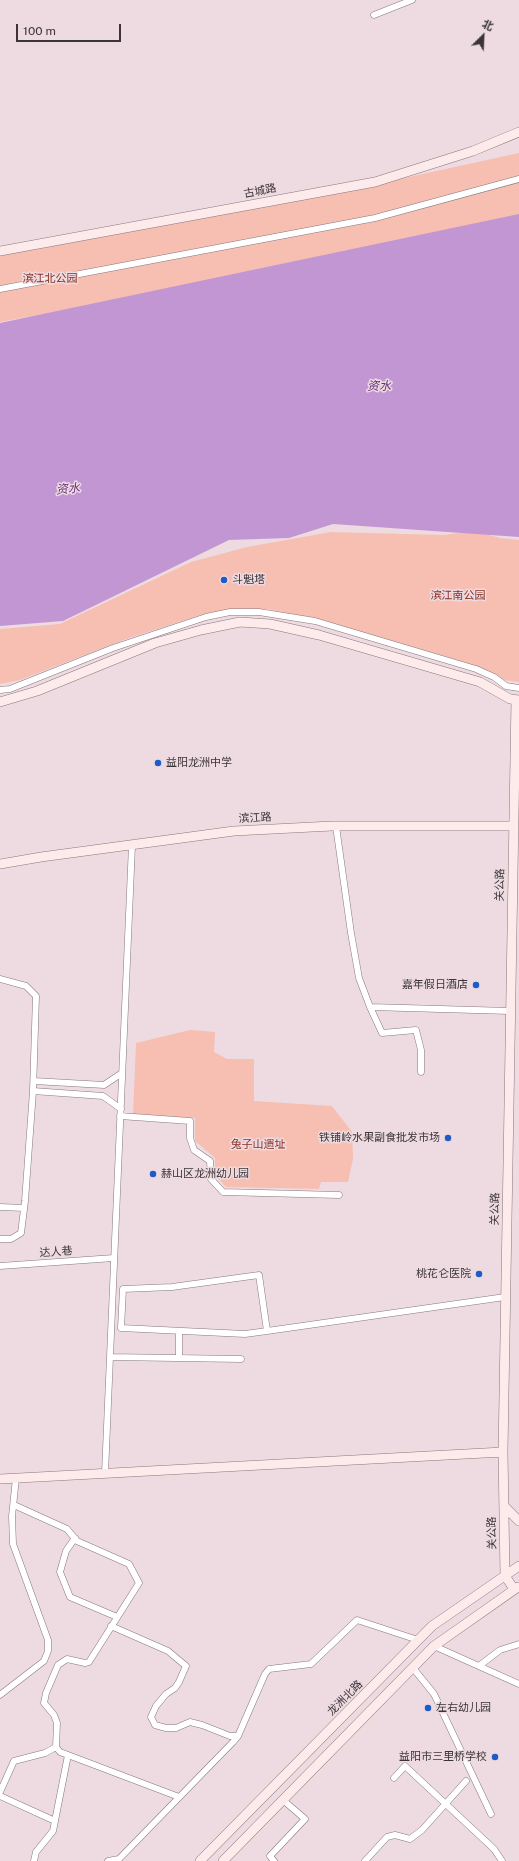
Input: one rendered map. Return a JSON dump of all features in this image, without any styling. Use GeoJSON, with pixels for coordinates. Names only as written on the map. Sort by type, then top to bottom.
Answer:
{"type":"FeatureCollection","features":[{"type":"Feature","properties":{"kind":"main road","name":"古城路"},"geometry":{"type":"LineString","coordinates":[[0,251],[375,182],[473,151],[519,132]]}},
{"type":"Feature","properties":{"kind":"main road"},"geometry":{"type":"LineString","coordinates":[[0,702],[37,691],[155,643],[201,630],[240,622],[270,624],[327,638],[480,682],[510,699],[518,700]]}},
{"type":"Feature","properties":{"kind":"main road","name":"关公路"},"geometry":{"type":"LineString","coordinates":[[505,1576],[503,1452],[505,1297],[513,826],[518,700]]}},
{"type":"Feature","properties":{"kind":"main road","name":"滨江路"},"geometry":{"type":"LineString","coordinates":[[0,864],[234,831],[336,826],[513,826]]}},
{"type":"Feature","properties":{"kind":"main road"},"geometry":{"type":"LineString","coordinates":[[0,1479],[503,1452]]}},
{"type":"Feature","properties":{"kind":"main road"},"geometry":{"type":"LineString","coordinates":[[504,1506],[519,1521]]}},
{"type":"Feature","properties":{"kind":"main road","name":"龙洲北路"},"geometry":{"type":"LineString","coordinates":[[200,1861],[432,1626],[519,1566]]}},
{"type":"Feature","properties":{"kind":"main road"},"geometry":{"type":"LineString","coordinates":[[222,1861],[434,1646],[517,1588],[505,1576]]}},
{"type":"Feature","properties":{"kind":"street"},"geometry":{"type":"LineString","coordinates":[[374,15],[412,0]]}},
{"type":"Feature","properties":{"kind":"street"},"geometry":{"type":"LineString","coordinates":[[0,289],[375,218],[519,179]]}},
{"type":"Feature","properties":{"kind":"street"},"geometry":{"type":"LineString","coordinates":[[0,690],[10,689],[113,648],[206,617],[230,612],[259,612],[315,621],[476,669],[494,677],[506,686],[519,688]]}},
{"type":"Feature","properties":{"kind":"street"},"geometry":{"type":"LineString","coordinates":[[336,826],[359,978],[370,1008],[382,1032],[416,1030],[421,1050],[421,1072]]}},
{"type":"Feature","properties":{"kind":"street"},"geometry":{"type":"LineString","coordinates":[[105,1473],[132,845]]}},
{"type":"Feature","properties":{"kind":"street"},"geometry":{"type":"LineString","coordinates":[[0,979],[26,986],[36,996],[34,1081],[21,1233],[11,1239],[0,1239]]}},
{"type":"Feature","properties":{"kind":"street"},"geometry":{"type":"LineString","coordinates":[[370,1008],[510,1011]]}},
{"type":"Feature","properties":{"kind":"street"},"geometry":{"type":"LineString","coordinates":[[34,1081],[104,1085],[122,1073]]}},
{"type":"Feature","properties":{"kind":"street"},"geometry":{"type":"LineString","coordinates":[[33,1091],[103,1096],[120,1113],[190,1121],[190,1138],[194,1150],[210,1161],[211,1179],[223,1192],[339,1195]]}},
{"type":"Feature","properties":{"kind":"street"},"geometry":{"type":"LineString","coordinates":[[0,1207],[24,1208]]}},
{"type":"Feature","properties":{"kind":"street","name":"达人巷"},"geometry":{"type":"LineString","coordinates":[[0,1266],[114,1258]]}},
{"type":"Feature","properties":{"kind":"street"},"geometry":{"type":"LineString","coordinates":[[267,1331],[259,1275],[172,1287],[123,1288],[121,1328],[245,1334],[267,1331],[505,1297]]}},
{"type":"Feature","properties":{"kind":"street"},"geometry":{"type":"LineString","coordinates":[[179,1332],[180,1358]]}},
{"type":"Feature","properties":{"kind":"street"},"geometry":{"type":"LineString","coordinates":[[110,1357],[241,1359]]}},
{"type":"Feature","properties":{"kind":"street"},"geometry":{"type":"LineString","coordinates":[[0,1695],[44,1661],[48,1651],[48,1640],[13,1544],[16,1478]]}},
{"type":"Feature","properties":{"kind":"street"},"geometry":{"type":"LineString","coordinates":[[14,1506],[67,1529],[75,1538],[129,1564],[139,1583],[89,1662],[85,1663],[67,1659],[58,1665],[46,1693],[44,1703],[54,1715],[57,1724],[56,1747],[60,1752],[179,1797]]}},
{"type":"Feature","properties":{"kind":"street"},"geometry":{"type":"LineString","coordinates":[[75,1538],[66,1551],[60,1572],[70,1597],[117,1617]]}},
{"type":"Feature","properties":{"kind":"street"},"geometry":{"type":"LineString","coordinates":[[108,1861],[119,1859],[238,1736],[265,1674],[269,1669],[311,1664],[357,1620],[418,1640]]}},
{"type":"Feature","properties":{"kind":"street"},"geometry":{"type":"LineString","coordinates":[[112,1626],[168,1651],[186,1666],[175,1688],[166,1694],[156,1706],[151,1717],[155,1725],[176,1728],[190,1722],[230,1736],[238,1736]]}},
{"type":"Feature","properties":{"kind":"street"},"geometry":{"type":"LineString","coordinates":[[479,1666],[500,1650],[519,1644]]}},
{"type":"Feature","properties":{"kind":"street"},"geometry":{"type":"LineString","coordinates":[[434,1646],[519,1684]]}},
{"type":"Feature","properties":{"kind":"street"},"geometry":{"type":"LineString","coordinates":[[413,1668],[434,1694],[491,1814]]}},
{"type":"Feature","properties":{"kind":"street"},"geometry":{"type":"LineString","coordinates":[[0,1792],[14,1761],[45,1753],[56,1747]]}},
{"type":"Feature","properties":{"kind":"street"},"geometry":{"type":"LineString","coordinates":[[34,1861],[36,1852],[52,1831],[68,1755]]}},
{"type":"Feature","properties":{"kind":"street"},"geometry":{"type":"LineString","coordinates":[[394,1778],[405,1766],[494,1849],[502,1861]]}},
{"type":"Feature","properties":{"kind":"street"},"geometry":{"type":"LineString","coordinates":[[365,1861],[387,1837],[395,1836],[410,1839],[422,1830],[466,1781]]}},
{"type":"Feature","properties":{"kind":"street"},"geometry":{"type":"LineString","coordinates":[[0,1796],[55,1821]]}},
{"type":"Feature","properties":{"kind":"street"},"geometry":{"type":"LineString","coordinates":[[274,1861],[270,1856],[305,1819],[283,1800]]}},
{"type":"Feature","properties":{"kind":"green space","name":"滨江北公园"},"geometry":{"type":"Polygon","coordinates":[[[519,153],[519,216],[235,279],[0,322],[0,254],[322,196],[519,153]]]}},
{"type":"Feature","properties":{"kind":"green space","name":"滨江南公园"},"geometry":{"type":"Polygon","coordinates":[[[475,531],[500,538],[519,540],[519,682],[504,680],[464,662],[327,622],[268,609],[239,609],[204,614],[129,638],[20,680],[0,684],[0,629],[60,624],[191,562],[247,547],[331,532],[443,535],[475,531]]]}},
{"type":"Feature","properties":{"kind":"green space","name":"兔子山遗址"},"geometry":{"type":"Polygon","coordinates":[[[190,1030],[215,1032],[214,1052],[227,1059],[254,1059],[254,1101],[332,1106],[352,1132],[353,1159],[348,1182],[321,1182],[319,1189],[226,1187],[215,1175],[215,1158],[195,1141],[195,1118],[133,1114],[136,1043],[190,1030]]]}},
{"type":"Feature","properties":{"kind":"water","name":"资水"},"geometry":{"type":"Polygon","coordinates":[[[519,214],[519,537],[333,524],[289,538],[229,540],[63,621],[0,626],[0,323],[519,214]]]}},
{"type":"Feature","properties":{"kind":"place","name":"斗魁塔"},"geometry":{"type":"Point","coordinates":[224,580]}},
{"type":"Feature","properties":{"kind":"place","name":"益阳龙洲中学"},"geometry":{"type":"Point","coordinates":[158,763]}},
{"type":"Feature","properties":{"kind":"place","name":"嘉年假日酒店"},"geometry":{"type":"Point","coordinates":[476,985]}},
{"type":"Feature","properties":{"kind":"place","name":"铁铺岭水果副食批发市场"},"geometry":{"type":"Point","coordinates":[448,1138]}},
{"type":"Feature","properties":{"kind":"place","name":"赫山区龙洲幼儿园"},"geometry":{"type":"Point","coordinates":[153,1174]}},
{"type":"Feature","properties":{"kind":"place","name":"桃花仑医院"},"geometry":{"type":"Point","coordinates":[479,1274]}},
{"type":"Feature","properties":{"kind":"place","name":"左右幼儿园"},"geometry":{"type":"Point","coordinates":[428,1708]}},
{"type":"Feature","properties":{"kind":"place","name":"益阳市三里桥学校"},"geometry":{"type":"Point","coordinates":[495,1757]}}]}
